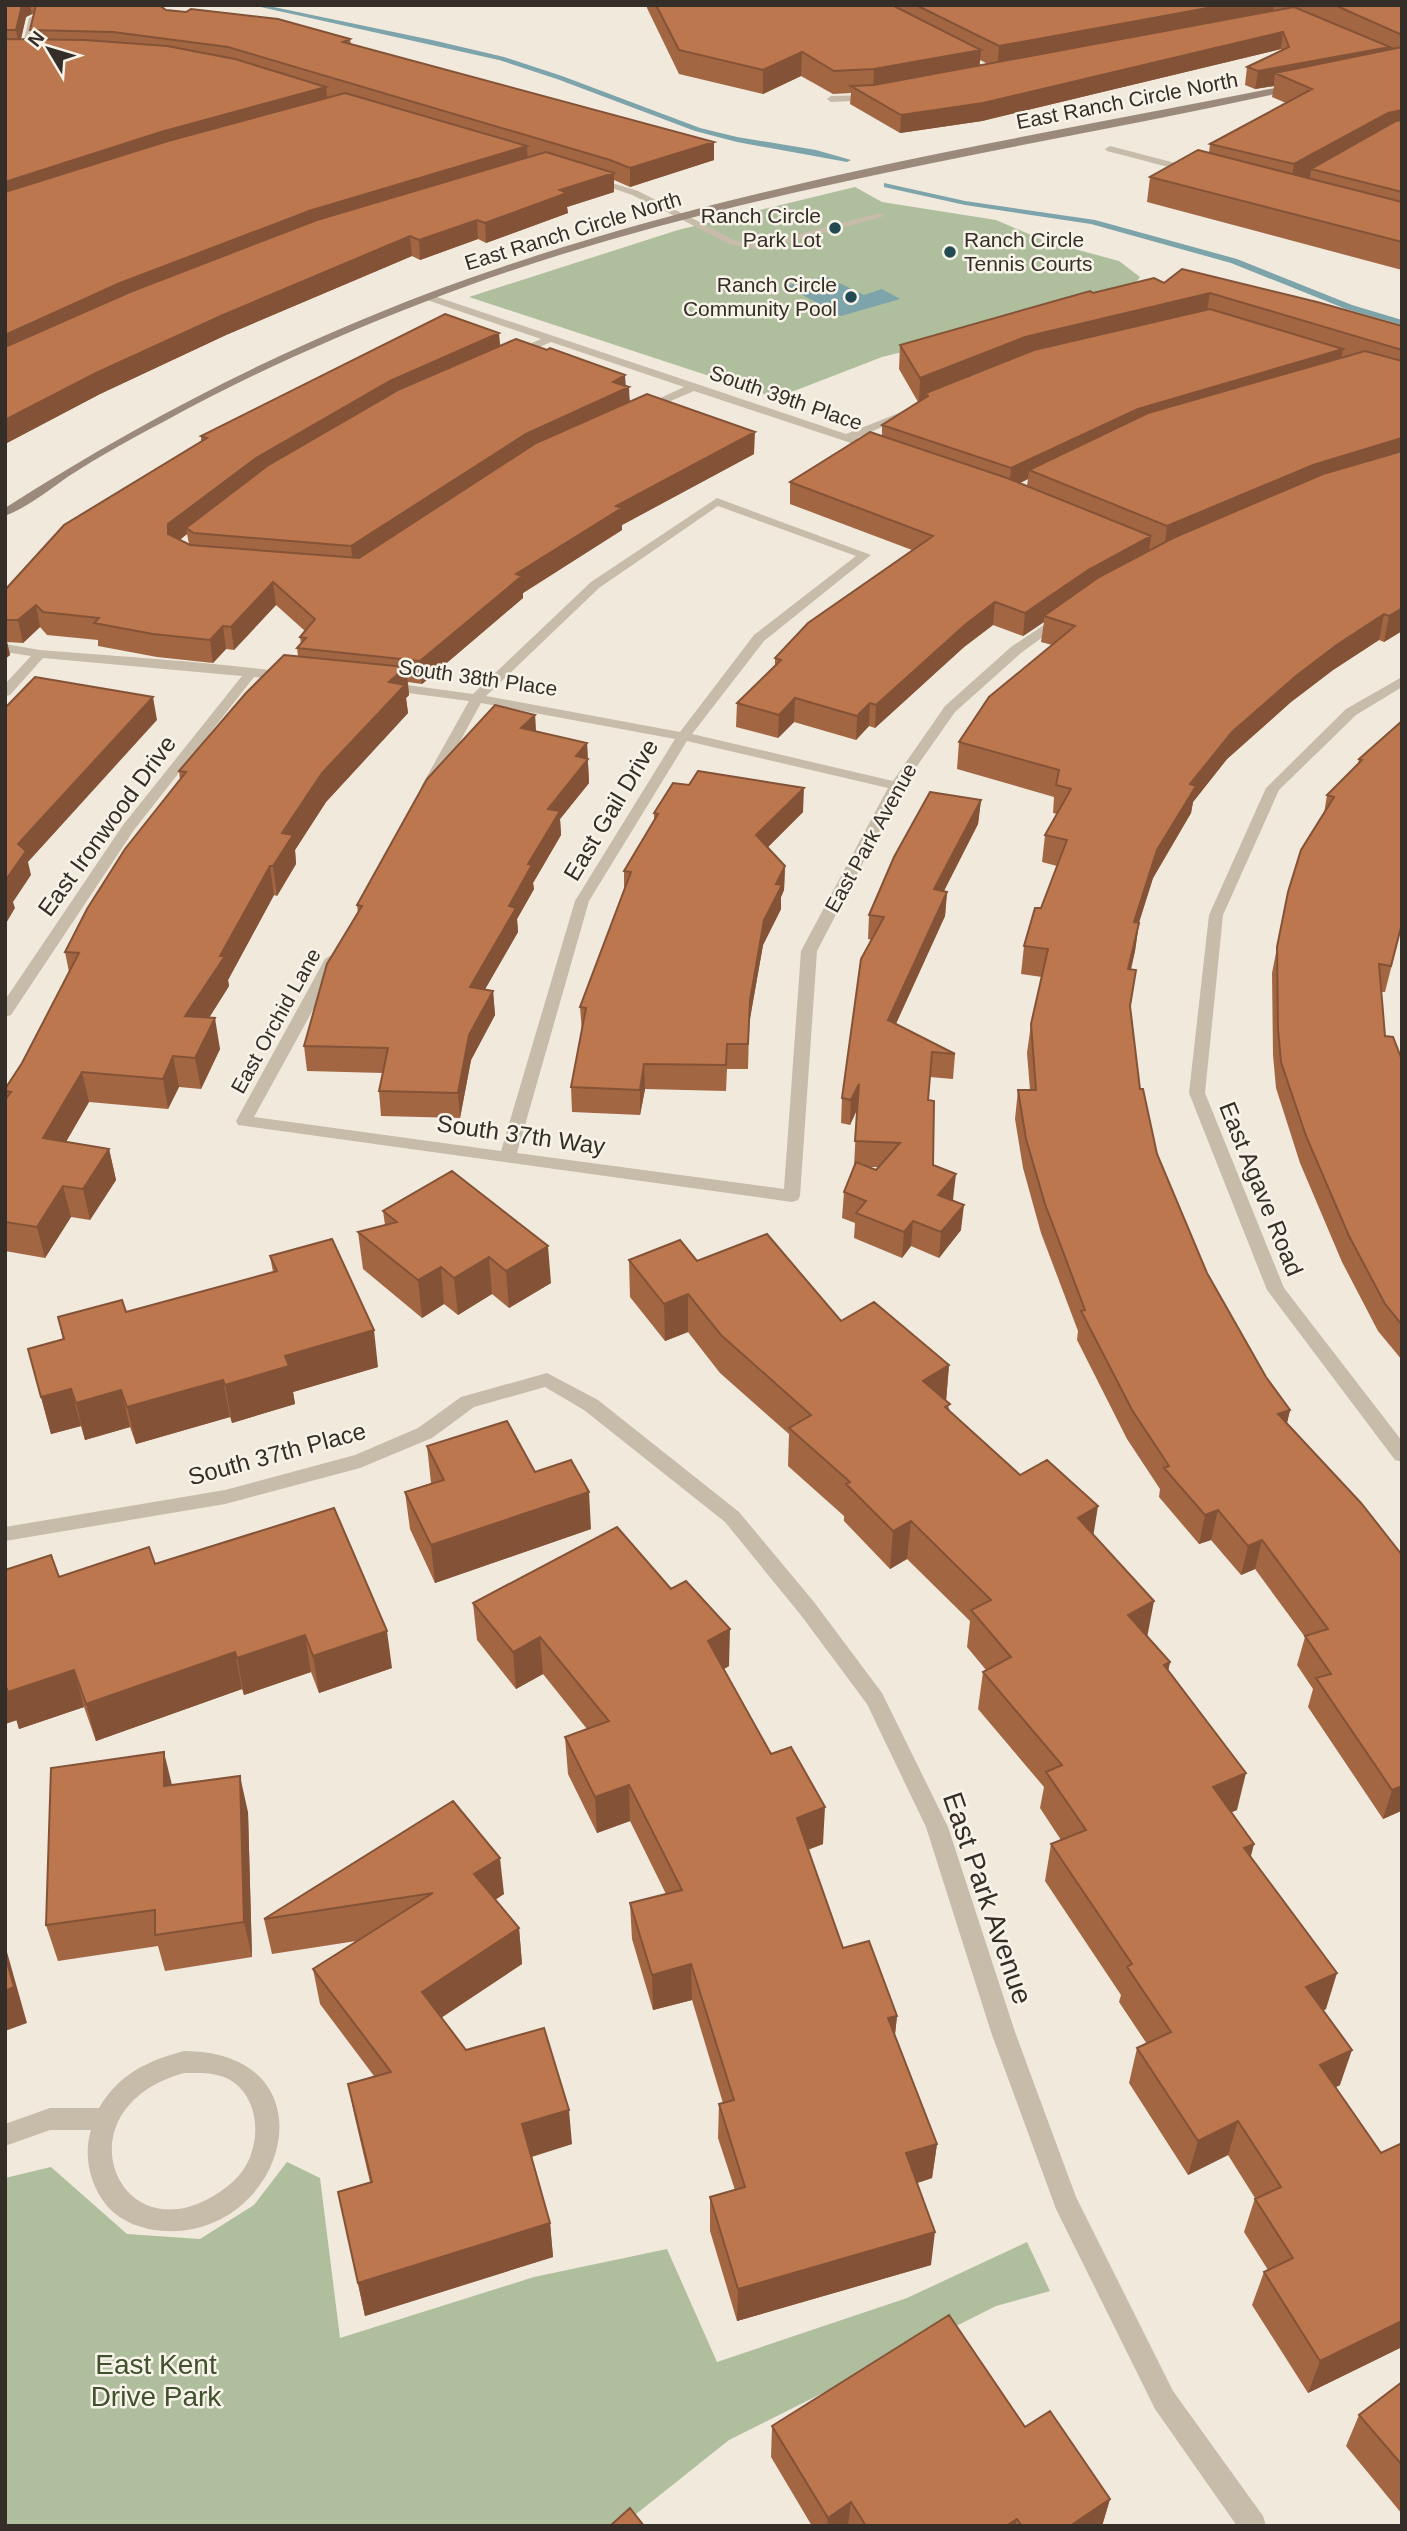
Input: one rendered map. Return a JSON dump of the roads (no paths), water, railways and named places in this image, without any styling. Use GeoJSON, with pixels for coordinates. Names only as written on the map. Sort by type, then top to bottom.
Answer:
{"type":"FeatureCollection","features":[{"type":"Feature","properties":{"kind":"street"},"geometry":{"type":"LineString","coordinates":[[33,18],[20,52],[39,52]]}},
{"type":"Feature","properties":{"kind":"street","name":"East Ranch Circle North"},"geometry":{"type":"LineString","coordinates":[[5,513],[67,474],[195,402],[314,345],[546,256],[682,216],[903,165],[1307,85]]}},
{"type":"Feature","properties":{"kind":"street"},"geometry":{"type":"LineString","coordinates":[[831,99],[887,95]]}},
{"type":"Feature","properties":{"kind":"street"},"geometry":{"type":"LineString","coordinates":[[1110,149],[1201,173]]}},
{"type":"Feature","properties":{"kind":"street"},"geometry":{"type":"LineString","coordinates":[[581,175],[635,193],[732,242],[761,247],[880,216]]}},
{"type":"Feature","properties":{"kind":"street","name":"South 39th Place"},"geometry":{"type":"LineString","coordinates":[[431,298],[884,452]]}},
{"type":"Feature","properties":{"kind":"street"},"geometry":{"type":"LineString","coordinates":[[504,359],[551,338]]}},
{"type":"Feature","properties":{"kind":"street"},"geometry":{"type":"LineString","coordinates":[[631,415],[693,387]]}},
{"type":"Feature","properties":{"kind":"street"},"geometry":{"type":"LineString","coordinates":[[847,439],[924,407]]}},
{"type":"Feature","properties":{"kind":"street","name":"East Gail Drive"},"geometry":{"type":"LineString","coordinates":[[478,696],[595,585],[717,502],[865,555],[759,638],[684,735],[582,901],[508,1157]]}},
{"type":"Feature","properties":{"kind":"street","name":"East Park Avenue"},"geometry":{"type":"LineString","coordinates":[[792,1196],[809,951],[896,786],[950,709],[1016,650],[1070,613]]}},
{"type":"Feature","properties":{"kind":"street"},"geometry":{"type":"LineString","coordinates":[[5,648],[40,654],[305,677]]}},
{"type":"Feature","properties":{"kind":"street"},"geometry":{"type":"LineString","coordinates":[[5,692],[40,654]]}},
{"type":"Feature","properties":{"kind":"street","name":"East Ironwood Drive"},"geometry":{"type":"LineString","coordinates":[[5,1012],[128,828],[252,671]]}},
{"type":"Feature","properties":{"kind":"street","name":"East Agave Road"},"geometry":{"type":"LineString","coordinates":[[1402,681],[1351,712],[1273,788],[1216,915],[1197,1093],[1276,1290],[1402,1455]]}},
{"type":"Feature","properties":{"kind":"street","name":"South 38th Place"},"geometry":{"type":"LineString","coordinates":[[372,684],[478,696],[684,735],[896,786]]}},
{"type":"Feature","properties":{"kind":"street"},"geometry":{"type":"LineString","coordinates":[[418,805],[478,696]]}},
{"type":"Feature","properties":{"kind":"street","name":"East Orchid Lane"},"geometry":{"type":"LineString","coordinates":[[244,1121],[338,951]]}},
{"type":"Feature","properties":{"kind":"street","name":"South 37th Way"},"geometry":{"type":"LineString","coordinates":[[244,1121],[792,1196]]}},
{"type":"Feature","properties":{"kind":"street","name":"East Park Avenue"},"geometry":{"type":"LineString","coordinates":[[547,1380],[591,1405],[732,1517],[807,1608],[875,1699],[937,1827],[1003,2032],[1065,2201],[1164,2400],[1253,2526]]}},
{"type":"Feature","properties":{"kind":"street","name":"South 37th Place"},"geometry":{"type":"LineString","coordinates":[[5,1534],[225,1497],[360,1461],[425,1433],[468,1402],[547,1380]]}},
{"type":"Feature","properties":{"kind":"street"},"geometry":{"type":"LineString","coordinates":[[184,2062],[212,2063],[237,2071],[257,2088],[267,2112],[268,2138],[259,2165],[244,2189],[220,2206],[194,2217],[166,2220],[139,2214],[128,2208],[118,2201],[103,2181],[98,2157],[106,2119],[130,2086],[156,2070],[184,2062]]}},
{"type":"Feature","properties":{"kind":"street"},"geometry":{"type":"LineString","coordinates":[[5,2135],[50,2119],[106,2119]]}},
{"type":"Feature","properties":{"kind":"water","name":"Ranch Circle Community Pool"},"geometry":{"type":"Polygon","coordinates":[[[825,276],[864,295],[882,289],[900,299],[841,316],[786,286],[825,276]]]}},
{"type":"Feature","properties":{"kind":"waterway"},"geometry":{"type":"LineString","coordinates":[[255,5],[502,59],[559,77],[697,130],[847,160]]}},
{"type":"Feature","properties":{"kind":"waterway"},"geometry":{"type":"LineString","coordinates":[[887,185],[965,203],[1092,222],[1234,261],[1349,307],[1402,323]]}},
{"type":"Feature","properties":{"kind":"place","name":"Ranch Circle Park Lot"},"geometry":{"type":"Point","coordinates":[835,228]}},
{"type":"Feature","properties":{"kind":"place","name":"Ranch Circle Tennis Courts"},"geometry":{"type":"Point","coordinates":[950,252]}},
{"type":"Feature","properties":{"kind":"place","name":"Ranch Circle Community Pool"},"geometry":{"type":"Point","coordinates":[851,297]}},
{"type":"Feature","properties":{"kind":"park label","name":"East Kent Drive Park"},"geometry":{"type":"Point","coordinates":[156,2380]}}]}
